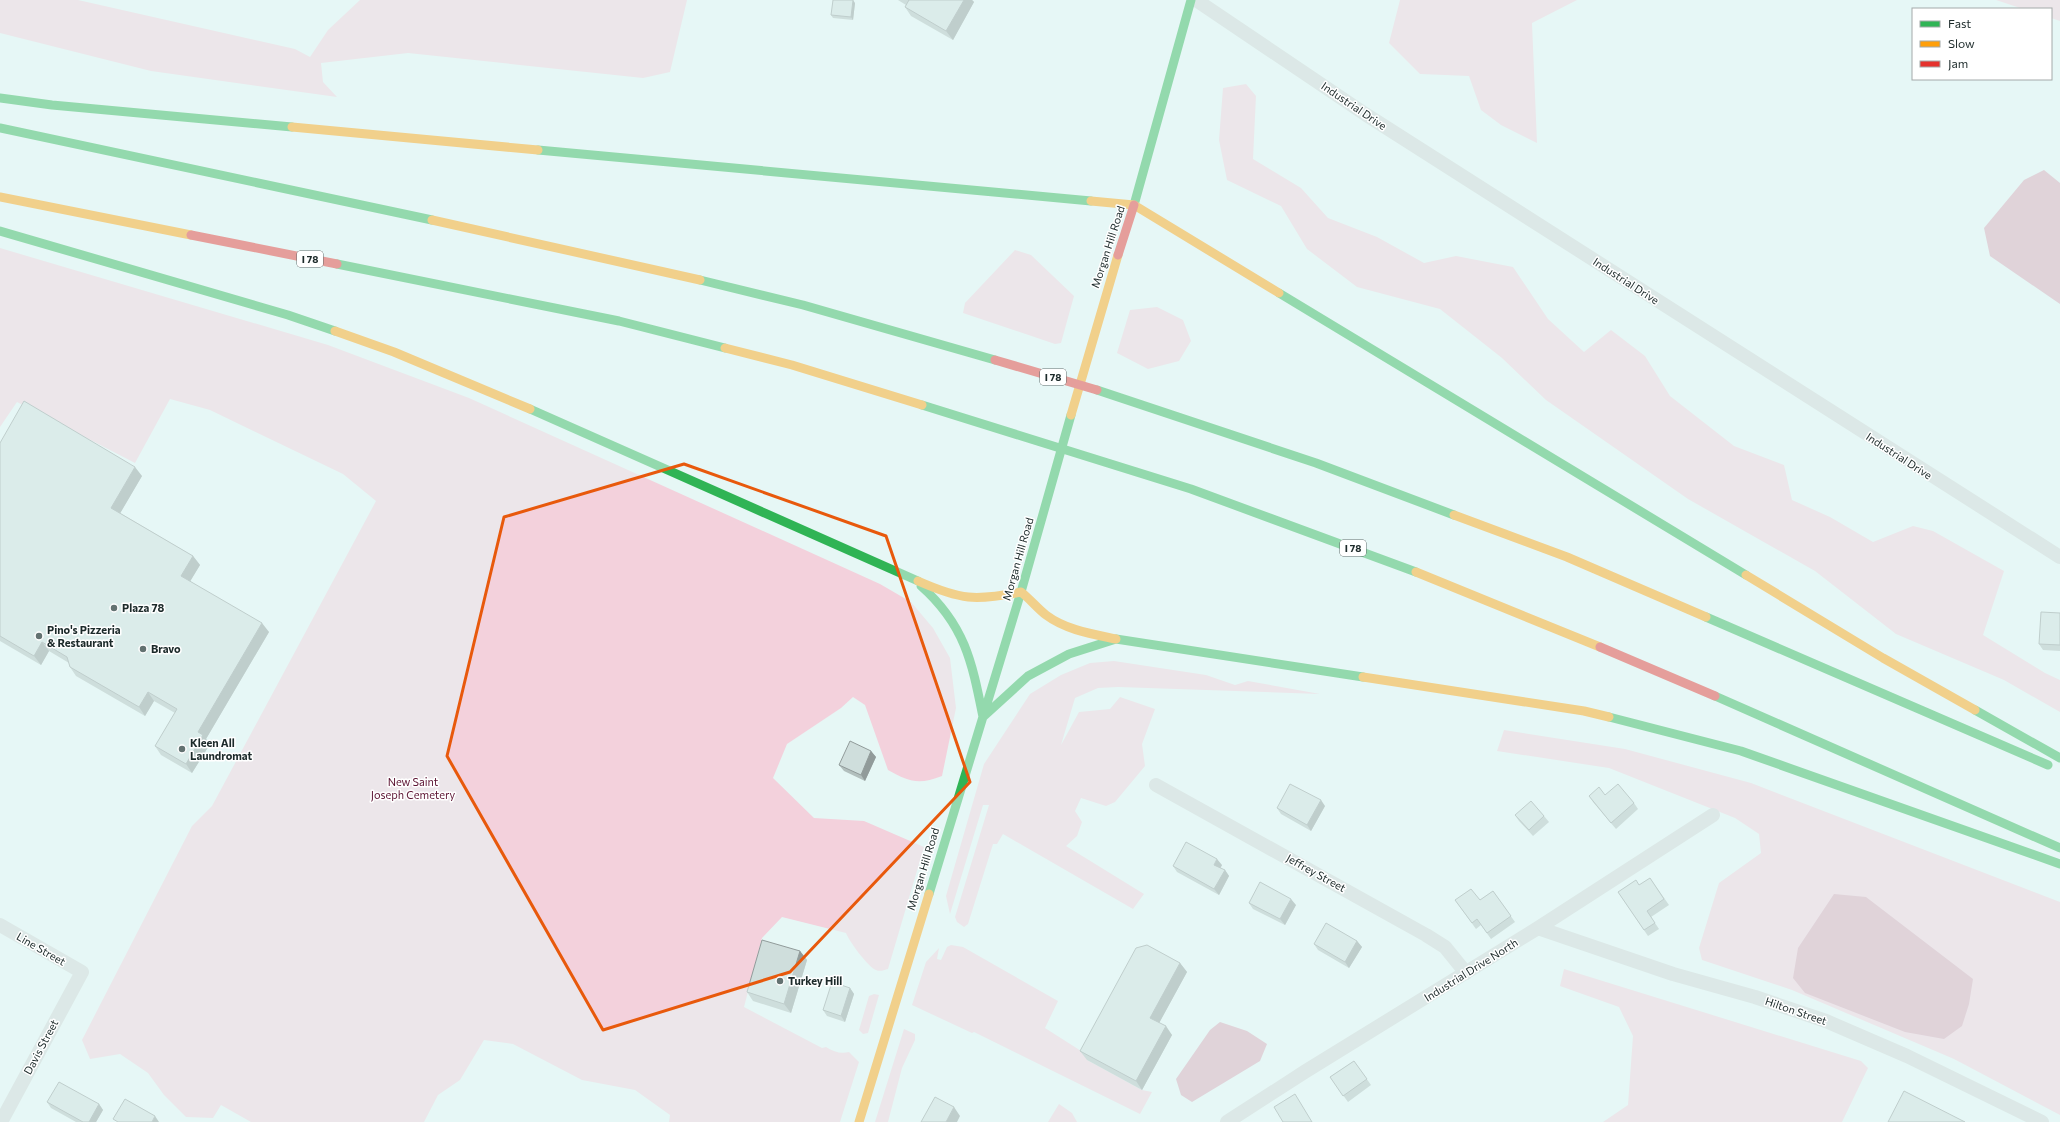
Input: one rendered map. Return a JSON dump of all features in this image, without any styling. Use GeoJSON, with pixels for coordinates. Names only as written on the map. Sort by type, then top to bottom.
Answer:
{"type":"FeatureCollection","features":[{"type":"Feature","properties":{"kind":"main road","name":"Morgan Hill Road"},"geometry":{"type":"LineString","coordinates":[[858,1122],[1021,592],[1104,298],[1134,205],[1191,0]]}},
{"type":"Feature","properties":{"kind":"main road"},"geometry":{"type":"LineString","coordinates":[[0,98],[60,106],[1134,205],[1883,658],[2060,758]]}},
{"type":"Feature","properties":{"kind":"main road","name":"I 78"},"geometry":{"type":"LineString","coordinates":[[0,128],[532,241],[697,279],[803,305],[945,345],[1136,402],[1316,463],[1566,557],[2060,770]]}},
{"type":"Feature","properties":{"kind":"main road","name":"I 78"},"geometry":{"type":"LineString","coordinates":[[0,197],[619,321],[792,365],[1006,430],[1191,489],[1407,568],[1659,670],[2060,848]]}},
{"type":"Feature","properties":{"kind":"main road"},"geometry":{"type":"LineString","coordinates":[[0,231],[288,315],[394,352],[519,404],[948,594],[967,598],[990,598],[1021,592],[1047,615],[1059,622],[1074,629],[1116,639],[1584,711],[1741,751],[2060,864]]}},
{"type":"Feature","properties":{"kind":"main road"},"geometry":{"type":"LineString","coordinates":[[907,576],[926,590],[959,630],[972,665],[983,717]]}},
{"type":"Feature","properties":{"kind":"main road"},"geometry":{"type":"LineString","coordinates":[[983,717],[1017,685],[1040,669],[1069,654],[1116,639]]}},
{"type":"Feature","properties":{"kind":"street","name":"Industrial Drive"},"geometry":{"type":"LineString","coordinates":[[1196,0],[1365,114],[2060,558]]}},
{"type":"Feature","properties":{"kind":"street","name":"Jeffrey Street"},"geometry":{"type":"LineString","coordinates":[[1156,785],[1426,935],[1445,947],[1466,974]]}},
{"type":"Feature","properties":{"kind":"street","name":"Industrial Drive North"},"geometry":{"type":"LineString","coordinates":[[1227,1122],[1306,1071],[1466,974],[1713,815]]}},
{"type":"Feature","properties":{"kind":"street","name":"Line Street"},"geometry":{"type":"LineString","coordinates":[[0,925],[82,972]]}},
{"type":"Feature","properties":{"kind":"street","name":"Hilton Street"},"geometry":{"type":"LineString","coordinates":[[1538,928],[1666,971],[1826,1021],[1907,1056],[2042,1122]]}},
{"type":"Feature","properties":{"kind":"street","name":"Davis Street"},"geometry":{"type":"LineString","coordinates":[[4,1121],[82,972]]}},
{"type":"Feature","properties":{"kind":"highlighted area"},"geometry":{"type":"Polygon","coordinates":[[[684,464],[886,536],[970,782],[790,972],[603,1030],[447,756],[504,517],[684,464]]]}},
{"type":"Feature","properties":{"kind":"green space"},"geometry":{"type":"Polygon","coordinates":[[[0,0],[78,0],[295,49],[310,57],[328,30],[360,0],[687,0],[670,72],[643,78],[408,53],[321,63],[323,82],[337,97],[151,71],[0,33],[0,0]]]}},
{"type":"Feature","properties":{"kind":"green space"},"geometry":{"type":"Polygon","coordinates":[[[1400,0],[1577,0],[1532,23],[1537,143],[1501,125],[1481,110],[1469,76],[1420,74],[1389,43],[1400,0]]]}},
{"type":"Feature","properties":{"kind":"green space"},"geometry":{"type":"Polygon","coordinates":[[[1996,0],[2060,0],[2060,21],[2052,18],[2052,8],[2020,8],[1996,0]]]}},
{"type":"Feature","properties":{"kind":"green space"},"geometry":{"type":"Polygon","coordinates":[[[1246,84],[1256,96],[1253,159],[1301,188],[1328,218],[1377,237],[1424,263],[1456,256],[1513,267],[1548,319],[1584,352],[1611,330],[1645,356],[1670,396],[1734,446],[1784,465],[1792,500],[1830,517],[1873,542],[1913,526],[1933,531],[2004,571],[1983,635],[2045,673],[2060,680],[2060,712],[2004,680],[1896,634],[1815,571],[1688,499],[1546,400],[1502,358],[1440,309],[1357,287],[1307,249],[1281,206],[1227,180],[1219,140],[1223,88],[1246,84]]]}},
{"type":"Feature","properties":{"kind":"green space","name":"New Saint Joseph Cemetery"},"geometry":{"type":"Polygon","coordinates":[[[0,248],[328,345],[469,398],[880,584],[911,602],[933,628],[950,658],[956,708],[942,776],[927,781],[914,781],[908,780],[888,770],[865,705],[853,697],[841,708],[787,744],[773,778],[814,818],[864,821],[924,847],[888,969],[879,971],[868,964],[846,933],[782,917],[762,938],[744,1007],[822,1048],[826,1047],[840,1053],[849,1052],[859,1062],[840,1122],[669,1122],[670,1115],[635,1090],[582,1080],[513,1044],[484,1040],[460,1080],[438,1095],[424,1122],[251,1122],[221,1105],[213,1118],[186,1117],[164,1095],[148,1073],[120,1054],[90,1059],[82,1040],[192,826],[212,806],[376,501],[343,474],[210,410],[170,399],[135,463],[17,402],[0,427],[0,248]]]}},
{"type":"Feature","properties":{"kind":"green space"},"geometry":{"type":"Polygon","coordinates":[[[1015,250],[1031,255],[1074,296],[1061,343],[1055,344],[963,313],[965,303],[1015,250]]]}},
{"type":"Feature","properties":{"kind":"green space"},"geometry":{"type":"Polygon","coordinates":[[[1157,307],[1183,320],[1191,341],[1179,361],[1148,369],[1117,353],[1130,310],[1157,307]]]}},
{"type":"Feature","properties":{"kind":"green space"},"geometry":{"type":"Polygon","coordinates":[[[1114,661],[1206,675],[1235,685],[1248,681],[1320,694],[1118,687],[1098,688],[1075,698],[1061,745],[1079,712],[1110,709],[1120,697],[1155,709],[1142,744],[1145,766],[1115,802],[1106,806],[1081,798],[1075,811],[1082,822],[1077,836],[1066,846],[1144,894],[1133,909],[1003,834],[997,844],[993,844],[968,924],[964,927],[957,922],[955,917],[989,805],[983,805],[950,914],[946,896],[984,764],[1030,694],[1061,675],[1090,663],[1114,661]]]}},
{"type":"Feature","properties":{"kind":"green space"},"geometry":{"type":"Polygon","coordinates":[[[1504,730],[1625,749],[1751,783],[2060,902],[2060,1115],[1954,1059],[1792,990],[1702,960],[1699,948],[1719,883],[1761,853],[1759,834],[1735,818],[1609,768],[1497,751],[1504,730]]]}},
{"type":"Feature","properties":{"kind":"green space"},"geometry":{"type":"Polygon","coordinates":[[[951,945],[963,947],[1058,1001],[1045,1028],[1089,1056],[1087,1060],[1142,1090],[1152,1092],[1140,1114],[974,1032],[972,1033],[912,1005],[926,962],[939,948],[937,959],[941,960],[947,947],[951,945]]]}},
{"type":"Feature","properties":{"kind":"green space"},"geometry":{"type":"Polygon","coordinates":[[[1564,969],[1861,1061],[1868,1068],[1842,1122],[1603,1122],[1628,1105],[1633,1036],[1619,1007],[1560,986],[1564,969]]]}},
{"type":"Feature","properties":{"kind":"green space"},"geometry":{"type":"Polygon","coordinates":[[[874,994],[879,995],[868,1033],[863,1034],[859,1030],[869,996],[874,994]]]}},
{"type":"Feature","properties":{"kind":"green space"},"geometry":{"type":"Polygon","coordinates":[[[904,1029],[915,1034],[915,1040],[902,1068],[888,1122],[875,1122],[904,1029]]]}},
{"type":"Feature","properties":{"kind":"green space"},"geometry":{"type":"Polygon","coordinates":[[[1059,1104],[1072,1113],[1077,1122],[1048,1122],[1059,1104]]]}},
{"type":"Feature","properties":{"kind":"shaded area"},"geometry":{"type":"Polygon","coordinates":[[[2044,170],[2060,183],[2060,304],[1990,256],[1984,228],[2024,180],[2044,170]]]}},
{"type":"Feature","properties":{"kind":"shaded area"},"geometry":{"type":"Polygon","coordinates":[[[1834,894],[1866,897],[1973,979],[1969,1004],[1962,1026],[1944,1039],[1905,1032],[1805,993],[1793,978],[1798,948],[1834,894]]]}},
{"type":"Feature","properties":{"kind":"shaded area"},"geometry":{"type":"Polygon","coordinates":[[[1220,1022],[1247,1031],[1267,1044],[1260,1061],[1192,1102],[1181,1095],[1176,1079],[1210,1030],[1220,1022]]]}},
{"type":"Feature","properties":{"kind":"building"},"geometry":{"type":"Polygon","coordinates":[[[833,0],[853,0],[851,17],[831,15],[833,0]]]}},
{"type":"Feature","properties":{"kind":"building"},"geometry":{"type":"Polygon","coordinates":[[[909,0],[964,0],[946,31],[905,7],[909,0]]]}},
{"type":"Feature","properties":{"kind":"building","name":"Plaza 78"},"geometry":{"type":"Polygon","coordinates":[[[24,401],[135,467],[111,508],[193,556],[181,576],[262,623],[198,732],[203,735],[186,764],[155,746],[177,709],[148,692],[139,707],[70,667],[67,657],[42,642],[34,656],[0,636],[0,443],[24,401]]]}},
{"type":"Feature","properties":{"kind":"building"},"geometry":{"type":"Polygon","coordinates":[[[2041,612],[2060,613],[2060,645],[2039,644],[2041,612]]]}},
{"type":"Feature","properties":{"kind":"building"},"geometry":{"type":"Polygon","coordinates":[[[850,741],[871,751],[861,775],[839,765],[850,741]]]}},
{"type":"Feature","properties":{"kind":"building"},"geometry":{"type":"Polygon","coordinates":[[[1290,784],[1321,800],[1307,825],[1277,808],[1290,784]]]}},
{"type":"Feature","properties":{"kind":"building"},"geometry":{"type":"Polygon","coordinates":[[[1618,784],[1634,803],[1611,823],[1589,796],[1599,787],[1605,795],[1618,784]]]}},
{"type":"Feature","properties":{"kind":"building"},"geometry":{"type":"Polygon","coordinates":[[[1531,801],[1544,816],[1529,830],[1515,815],[1531,801]]]}},
{"type":"Feature","properties":{"kind":"building"},"geometry":{"type":"Polygon","coordinates":[[[1186,842],[1217,859],[1214,865],[1225,870],[1214,889],[1173,866],[1186,842]]]}},
{"type":"Feature","properties":{"kind":"building"},"geometry":{"type":"Polygon","coordinates":[[[1650,878],[1664,899],[1647,911],[1655,923],[1644,930],[1618,892],[1636,880],[1639,885],[1650,878]]]}},
{"type":"Feature","properties":{"kind":"building"},"geometry":{"type":"Polygon","coordinates":[[[1260,882],[1291,899],[1280,919],[1249,903],[1260,882]]]}},
{"type":"Feature","properties":{"kind":"building"},"geometry":{"type":"Polygon","coordinates":[[[1471,889],[1480,900],[1493,891],[1511,916],[1487,933],[1477,919],[1472,923],[1455,900],[1471,889]]]}},
{"type":"Feature","properties":{"kind":"building"},"geometry":{"type":"Polygon","coordinates":[[[1326,923],[1357,941],[1345,962],[1314,944],[1326,923]]]}},
{"type":"Feature","properties":{"kind":"building","name":"Turkey Hill"},"geometry":{"type":"Polygon","coordinates":[[[762,940],[800,951],[784,1004],[747,992],[762,940]]]}},
{"type":"Feature","properties":{"kind":"building"},"geometry":{"type":"Polygon","coordinates":[[[1147,945],[1180,963],[1150,1018],[1166,1026],[1136,1081],[1080,1051],[1136,948],[1147,945]]]}},
{"type":"Feature","properties":{"kind":"building"},"geometry":{"type":"Polygon","coordinates":[[[832,982],[850,988],[841,1016],[823,1010],[832,982]]]}},
{"type":"Feature","properties":{"kind":"building"},"geometry":{"type":"Polygon","coordinates":[[[1354,1061],[1367,1079],[1343,1096],[1330,1077],[1354,1061]]]}},
{"type":"Feature","properties":{"kind":"building"},"geometry":{"type":"Polygon","coordinates":[[[59,1082],[99,1104],[89,1122],[83,1122],[47,1102],[59,1082]]]}},
{"type":"Feature","properties":{"kind":"building"},"geometry":{"type":"Polygon","coordinates":[[[1904,1091],[1965,1122],[1888,1122],[1904,1091]]]}},
{"type":"Feature","properties":{"kind":"building"},"geometry":{"type":"Polygon","coordinates":[[[1295,1094],[1312,1122],[1283,1122],[1274,1107],[1295,1094]]]}},
{"type":"Feature","properties":{"kind":"building"},"geometry":{"type":"Polygon","coordinates":[[[935,1097],[954,1107],[946,1122],[921,1122],[935,1097]]]}},
{"type":"Feature","properties":{"kind":"building"},"geometry":{"type":"Polygon","coordinates":[[[125,1099],[155,1116],[152,1122],[118,1122],[113,1119],[125,1099]]]}},
{"type":"Feature","properties":{"kind":"traffic: fast"},"geometry":{"type":"LineString","coordinates":[[1134,205],[1191,0]]}},
{"type":"Feature","properties":{"kind":"traffic: fast"},"geometry":{"type":"LineString","coordinates":[[0,98],[52,105],[292,127]]}},
{"type":"Feature","properties":{"kind":"traffic: fast"},"geometry":{"type":"LineString","coordinates":[[0,128],[432,220]]}},
{"type":"Feature","properties":{"kind":"traffic: fast"},"geometry":{"type":"LineString","coordinates":[[538,150],[1091,201]]}},
{"type":"Feature","properties":{"kind":"traffic: fast"},"geometry":{"type":"LineString","coordinates":[[0,231],[288,315],[335,331]]}},
{"type":"Feature","properties":{"kind":"traffic: fast"},"geometry":{"type":"LineString","coordinates":[[337,264],[619,321],[725,348]]}},
{"type":"Feature","properties":{"kind":"traffic: fast"},"geometry":{"type":"LineString","coordinates":[[700,280],[803,305],[995,360]]}},
{"type":"Feature","properties":{"kind":"traffic: fast"},"geometry":{"type":"LineString","coordinates":[[1279,293],[1746,575]]}},
{"type":"Feature","properties":{"kind":"traffic: fast"},"geometry":{"type":"LineString","coordinates":[[1097,390],[1316,463],[1454,515]]}},
{"type":"Feature","properties":{"kind":"traffic: fast"},"geometry":{"type":"LineString","coordinates":[[922,405],[1191,489],[1416,572]]}},
{"type":"Feature","properties":{"kind":"traffic: fast"},"geometry":{"type":"LineString","coordinates":[[530,409],[918,581]]}},
{"type":"Feature","properties":{"kind":"traffic: fast"},"geometry":{"type":"LineString","coordinates":[[929,894],[1021,592],[1071,415]]}},
{"type":"Feature","properties":{"kind":"traffic: fast"},"geometry":{"type":"LineString","coordinates":[[921,586],[948,615],[957,630],[970,662],[983,717]]}},
{"type":"Feature","properties":{"kind":"traffic: fast"},"geometry":{"type":"LineString","coordinates":[[1706,617],[2048,765]]}},
{"type":"Feature","properties":{"kind":"traffic: fast"},"geometry":{"type":"LineString","coordinates":[[983,717],[1028,676],[1069,654],[1116,639],[1363,677]]}},
{"type":"Feature","properties":{"kind":"traffic: fast"},"geometry":{"type":"LineString","coordinates":[[1715,696],[2060,848]]}},
{"type":"Feature","properties":{"kind":"traffic: fast"},"geometry":{"type":"LineString","coordinates":[[1975,710],[2060,758]]}},
{"type":"Feature","properties":{"kind":"traffic: fast"},"geometry":{"type":"LineString","coordinates":[[1609,717],[1741,751],[2060,864]]}},
{"type":"Feature","properties":{"kind":"traffic: slow"},"geometry":{"type":"LineString","coordinates":[[292,127],[538,150]]}},
{"type":"Feature","properties":{"kind":"traffic: slow"},"geometry":{"type":"LineString","coordinates":[[0,197],[191,235]]}},
{"type":"Feature","properties":{"kind":"traffic: slow"},"geometry":{"type":"LineString","coordinates":[[1091,201],[1134,205],[1279,293]]}},
{"type":"Feature","properties":{"kind":"traffic: slow"},"geometry":{"type":"LineString","coordinates":[[432,220],[700,280]]}},
{"type":"Feature","properties":{"kind":"traffic: slow"},"geometry":{"type":"LineString","coordinates":[[1071,415],[1118,255]]}},
{"type":"Feature","properties":{"kind":"traffic: slow"},"geometry":{"type":"LineString","coordinates":[[335,331],[394,352],[530,409]]}},
{"type":"Feature","properties":{"kind":"traffic: slow"},"geometry":{"type":"LineString","coordinates":[[725,348],[792,365],[922,405]]}},
{"type":"Feature","properties":{"kind":"traffic: slow"},"geometry":{"type":"LineString","coordinates":[[1454,515],[1567,557],[1706,617]]}},
{"type":"Feature","properties":{"kind":"traffic: slow"},"geometry":{"type":"LineString","coordinates":[[1416,572],[1600,647]]}},
{"type":"Feature","properties":{"kind":"traffic: slow"},"geometry":{"type":"LineString","coordinates":[[1746,575],[1883,658],[1975,710]]}},
{"type":"Feature","properties":{"kind":"traffic: slow"},"geometry":{"type":"LineString","coordinates":[[918,581],[946,592],[968,597],[992,597],[1021,592],[1046,615],[1062,624],[1080,631],[1116,639]]}},
{"type":"Feature","properties":{"kind":"traffic: slow"},"geometry":{"type":"LineString","coordinates":[[1363,677],[1584,711],[1609,717]]}},
{"type":"Feature","properties":{"kind":"traffic: slow"},"geometry":{"type":"LineString","coordinates":[[859,1122],[929,894]]}},
{"type":"Feature","properties":{"kind":"traffic: jam"},"geometry":{"type":"LineString","coordinates":[[1118,255],[1134,205]]}},
{"type":"Feature","properties":{"kind":"traffic: jam"},"geometry":{"type":"LineString","coordinates":[[191,235],[337,264]]}},
{"type":"Feature","properties":{"kind":"traffic: jam"},"geometry":{"type":"LineString","coordinates":[[995,360],[1097,390]]}},
{"type":"Feature","properties":{"kind":"traffic: jam"},"geometry":{"type":"LineString","coordinates":[[1600,647],[1715,696]]}},
{"type":"Feature","properties":{"kind":"place","name":"Plaza 78"},"geometry":{"type":"Point","coordinates":[114,608]}},
{"type":"Feature","properties":{"kind":"place","name":"Pino's Pizzeria & Restaurant"},"geometry":{"type":"Point","coordinates":[39,636]}},
{"type":"Feature","properties":{"kind":"place","name":"Bravo"},"geometry":{"type":"Point","coordinates":[143,649]}},
{"type":"Feature","properties":{"kind":"place","name":"Kleen All Laundromat"},"geometry":{"type":"Point","coordinates":[182,749]}},
{"type":"Feature","properties":{"kind":"place","name":"Turkey Hill"},"geometry":{"type":"Point","coordinates":[780,981]}}]}
